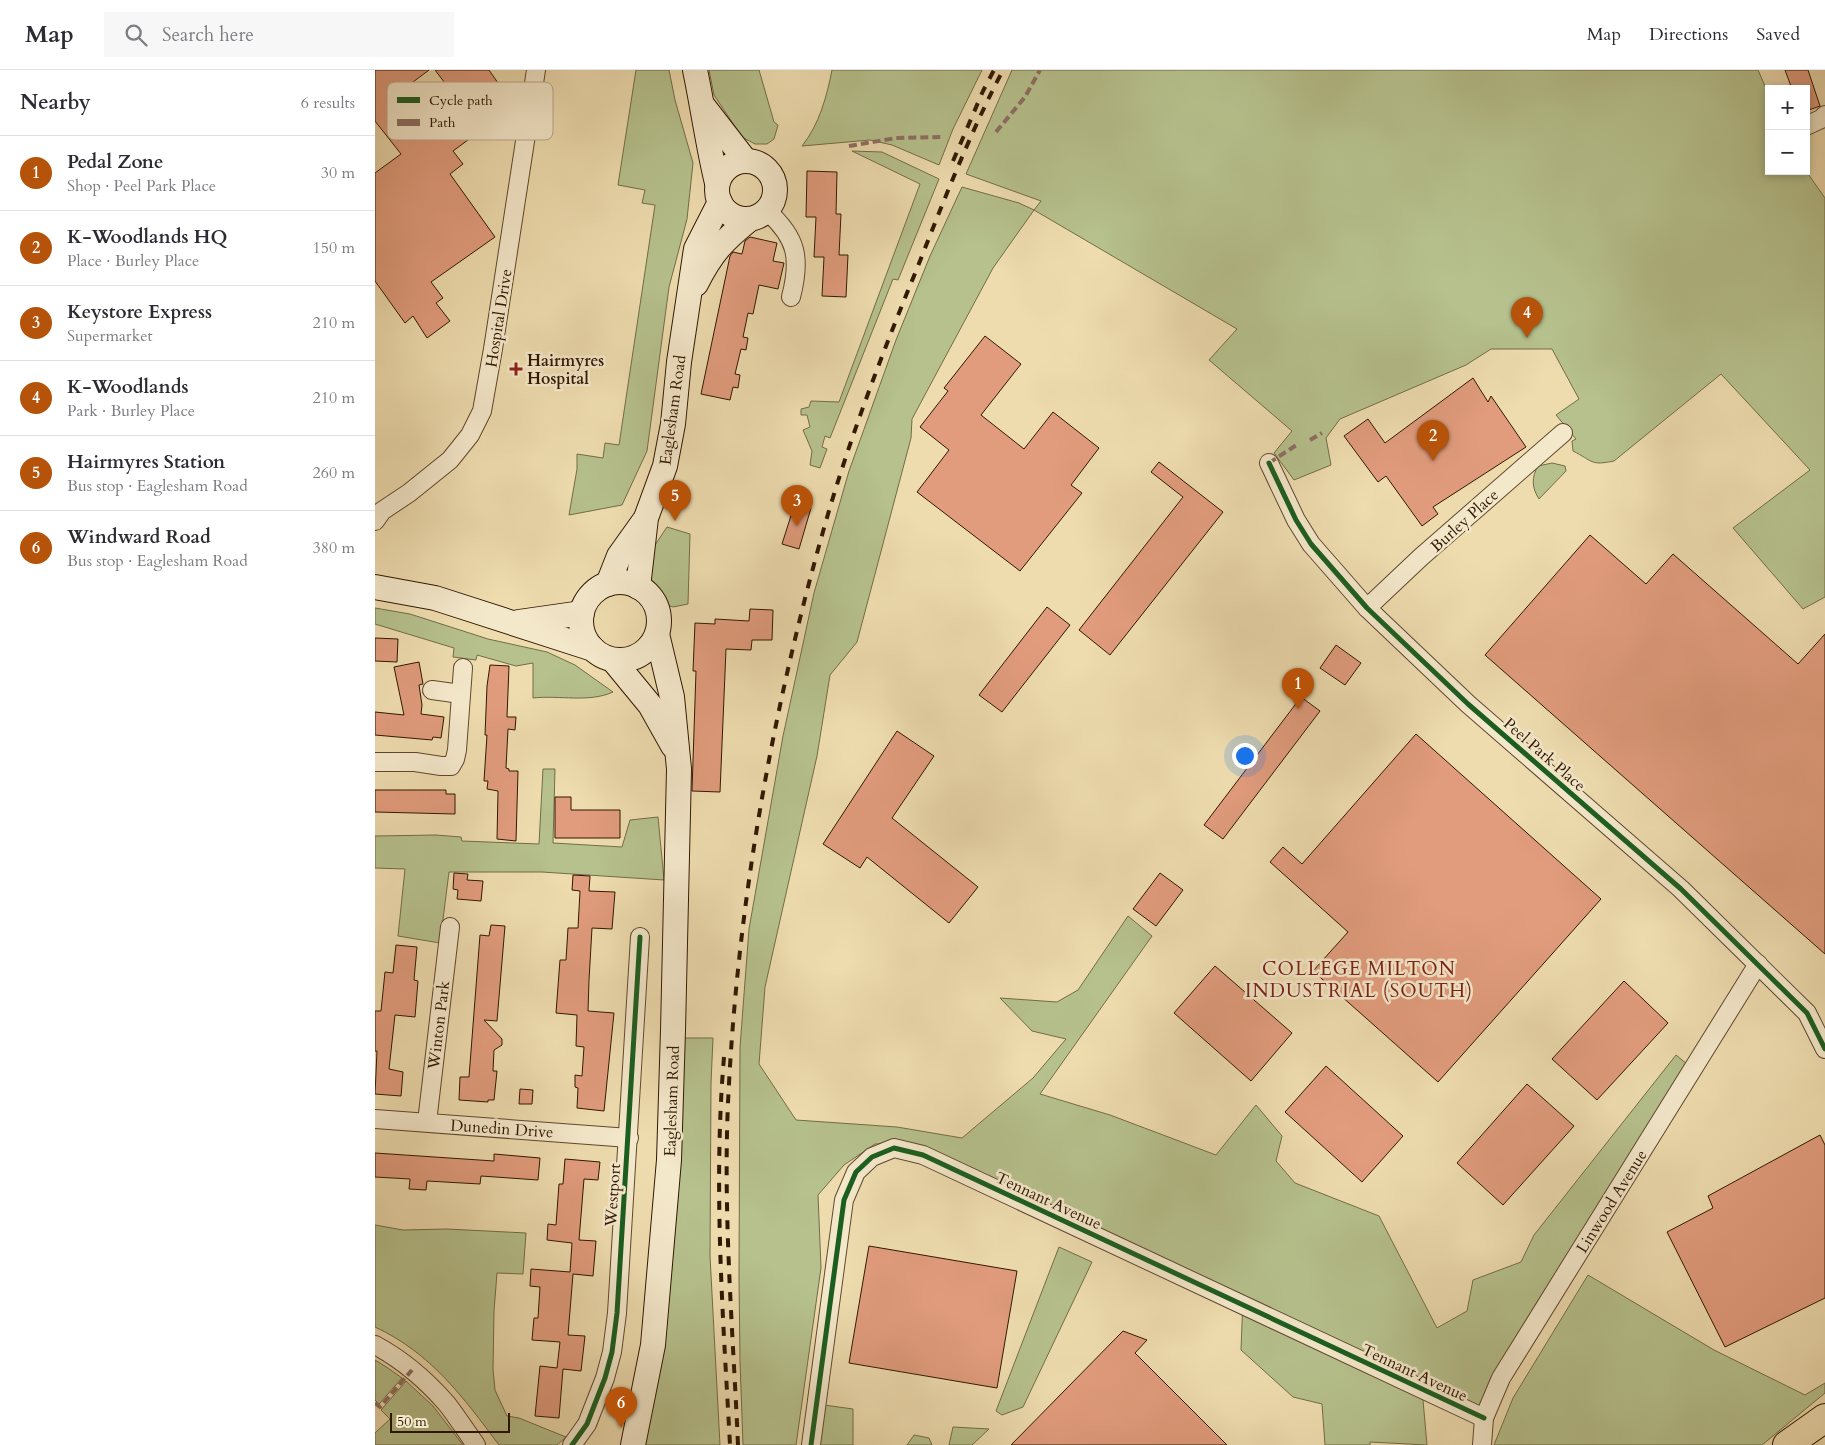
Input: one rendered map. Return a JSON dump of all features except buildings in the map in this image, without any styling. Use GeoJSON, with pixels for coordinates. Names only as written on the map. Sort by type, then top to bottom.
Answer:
{"type":"FeatureCollection","features":[{"type":"Feature","properties":{"kind":"highway"},"geometry":{"type":"LineString","coordinates":[[1787,1445],[1825,1418]]}},
{"type":"Feature","properties":{"kind":"main road"},"geometry":{"type":"LineString","coordinates":[[695,70],[709,148],[719,193],[725,210],[741,219],[759,215],[773,203],[776,185],[773,176],[767,168],[760,163],[745,160],[735,162],[727,167],[721,175],[719,193]]}},
{"type":"Feature","properties":{"kind":"main road"},"geometry":{"type":"LineString","coordinates":[[702,106],[745,160]]}},
{"type":"Feature","properties":{"kind":"main road","name":"Eaglesham Road"},"geometry":{"type":"LineString","coordinates":[[638,587],[646,518],[665,466],[673,424],[679,362],[696,249],[719,193]]}},
{"type":"Feature","properties":{"kind":"main road","name":"Eaglesham Road"},"geometry":{"type":"LineString","coordinates":[[688,298],[709,260],[726,238],[759,215]]}},
{"type":"Feature","properties":{"kind":"main road","name":"Eaglesham Road"},"geometry":{"type":"LineString","coordinates":[[608,584],[619,556],[646,518]]}},
{"type":"Feature","properties":{"kind":"main road"},"geometry":{"type":"LineString","coordinates":[[375,587],[435,598],[603,654],[625,660],[635,658],[645,652],[657,634],[659,623],[658,612],[654,602],[647,593],[638,587],[623,583],[608,584],[591,595],[582,613],[583,631],[586,640],[603,654]]}},
{"type":"Feature","properties":{"kind":"main road"},"geometry":{"type":"LineString","coordinates":[[512,623],[582,613]]}},
{"type":"Feature","properties":{"kind":"main road","name":"Eaglesham Road"},"geometry":{"type":"LineString","coordinates":[[633,1445],[653,1345],[669,1160],[679,769],[672,696],[657,634]]}},
{"type":"Feature","properties":{"kind":"main road","name":"Eaglesham Road"},"geometry":{"type":"LineString","coordinates":[[603,654],[650,705],[678,755]]}},
{"type":"Feature","properties":{"kind":"street"},"geometry":{"type":"LineString","coordinates":[[1810,124],[1825,115]]}},
{"type":"Feature","properties":{"kind":"street","name":"Hospital Drive"},"geometry":{"type":"LineString","coordinates":[[375,521],[382,511],[409,493],[450,460],[470,436],[482,411],[525,140]]}},
{"type":"Feature","properties":{"kind":"street"},"geometry":{"type":"LineString","coordinates":[[759,215],[778,221],[789,236],[797,256],[791,297]]}},
{"type":"Feature","properties":{"kind":"street","name":"Burley Place"},"geometry":{"type":"LineString","coordinates":[[1367,608],[1421,557],[1563,433]]}},
{"type":"Feature","properties":{"kind":"street","name":"Peel Park Place"},"geometry":{"type":"LineString","coordinates":[[1269,463],[1296,520],[1311,544],[1367,608],[1468,704],[1681,889],[1807,1013],[1825,1049]]}},
{"type":"Feature","properties":{"kind":"street"},"geometry":{"type":"LineString","coordinates":[[375,762],[415,762],[451,766],[457,750],[463,668]]}},
{"type":"Feature","properties":{"kind":"street"},"geometry":{"type":"LineString","coordinates":[[432,690],[461,694]]}},
{"type":"Feature","properties":{"kind":"street","name":"Winton Park"},"geometry":{"type":"LineString","coordinates":[[427,1122],[450,927]]}},
{"type":"Feature","properties":{"kind":"street","name":"Westport"},"geometry":{"type":"LineString","coordinates":[[572,1445],[587,1424],[605,1378],[612,1352],[617,1313],[629,1138],[640,937]]}},
{"type":"Feature","properties":{"kind":"street","name":"Linwood Avenue"},"geometry":{"type":"LineString","coordinates":[[1482,1445],[1484,1418],[1501,1378],[1758,964]]}},
{"type":"Feature","properties":{"kind":"street","name":"Dunedin Drive"},"geometry":{"type":"LineString","coordinates":[[375,1119],[629,1138]]}},
{"type":"Feature","properties":{"kind":"street","name":"Tennant Avenue"},"geometry":{"type":"LineString","coordinates":[[811,1445],[844,1200],[856,1172],[872,1157],[894,1148],[923,1155],[1484,1418]]}},
{"type":"Feature","properties":{"kind":"street"},"geometry":{"type":"LineString","coordinates":[[375,1345],[412,1370],[429,1386],[447,1404],[476,1445]]}},
{"type":"Feature","properties":{"kind":"green space"},"geometry":{"type":"Polygon","coordinates":[[[636,70],[669,70],[675,100],[693,163],[687,219],[669,287],[647,451],[622,505],[569,515],[577,469],[577,454],[603,458],[605,443],[619,445],[655,205],[642,203],[645,190],[618,185],[636,70]]]}},
{"type":"Feature","properties":{"kind":"green space"},"geometry":{"type":"Polygon","coordinates":[[[709,70],[759,70],[774,122],[778,125],[774,139],[767,144],[755,144],[742,137],[714,95],[709,70]]]}},
{"type":"Feature","properties":{"kind":"green space"},"geometry":{"type":"Polygon","coordinates":[[[832,70],[982,70],[953,129],[939,165],[892,145],[870,140],[802,146],[813,129],[821,110],[832,70]]]}},
{"type":"Feature","properties":{"kind":"green space"},"geometry":{"type":"Polygon","coordinates":[[[1012,70],[1758,70],[1765,86],[1765,175],[1809,175],[1825,198],[1825,597],[1803,609],[1733,528],[1810,470],[1721,374],[1614,461],[1596,463],[1573,451],[1572,441],[1576,439],[1556,415],[1579,399],[1552,349],[1491,349],[1466,365],[1340,419],[1326,438],[1331,465],[1294,480],[1274,453],[1292,431],[1209,360],[1237,329],[1034,210],[1041,201],[966,174],[1012,70]]]}},
{"type":"Feature","properties":{"kind":"green space"},"geometry":{"type":"Polygon","coordinates":[[[852,151],[882,152],[939,179],[898,280],[893,279],[830,438],[825,436],[822,447],[827,449],[820,468],[810,465],[812,451],[803,430],[810,427],[807,415],[801,415],[801,409],[809,407],[811,401],[839,402],[920,184],[852,151]]]}},
{"type":"Feature","properties":{"kind":"green space"},"geometry":{"type":"Polygon","coordinates":[[[962,187],[1019,203],[1034,210],[993,268],[912,419],[911,438],[857,642],[830,675],[817,756],[765,987],[759,1064],[796,1120],[897,1127],[962,1138],[1033,1078],[1066,1039],[1032,1031],[1000,998],[1057,1002],[1078,990],[1128,916],[1152,936],[1040,1094],[1110,1115],[1216,1155],[1256,1105],[1282,1136],[1276,1161],[1295,1183],[1379,1216],[1437,1328],[1467,1311],[1473,1280],[1521,1262],[1534,1235],[1676,1055],[1693,1069],[1484,1418],[1422,1389],[1427,1445],[1370,1442],[1370,1445],[1325,1445],[1322,1404],[1293,1397],[1241,1350],[1243,1298],[902,1142],[875,1144],[844,1165],[818,1195],[821,1268],[796,1445],[743,1445],[739,1276],[740,1047],[749,929],[783,736],[814,593],[849,471],[896,340],[930,256],[962,187]]]}},
{"type":"Feature","properties":{"kind":"green space"},"geometry":{"type":"Polygon","coordinates":[[[1552,463],[1565,466],[1566,471],[1539,499],[1533,483],[1534,475],[1538,466],[1552,463]]]}},
{"type":"Feature","properties":{"kind":"green space"},"geometry":{"type":"Polygon","coordinates":[[[667,527],[690,534],[688,604],[673,607],[664,604],[650,580],[647,557],[667,527]]]}},
{"type":"Feature","properties":{"kind":"green space"},"geometry":{"type":"Polygon","coordinates":[[[375,608],[410,614],[488,639],[547,652],[575,665],[613,692],[584,698],[533,698],[533,663],[516,666],[477,655],[476,660],[453,657],[454,648],[375,624],[375,608]]]}},
{"type":"Feature","properties":{"kind":"green space"},"geometry":{"type":"Polygon","coordinates":[[[543,769],[555,769],[553,843],[622,847],[630,820],[658,817],[664,880],[542,872],[449,872],[440,943],[398,936],[405,869],[375,868],[375,836],[436,835],[461,837],[462,841],[539,844],[543,769]]]}},
{"type":"Feature","properties":{"kind":"green space"},"geometry":{"type":"Polygon","coordinates":[[[683,1038],[713,1038],[710,1256],[720,1445],[644,1445],[683,1038]]]}},
{"type":"Feature","properties":{"kind":"green space"},"geometry":{"type":"Polygon","coordinates":[[[375,1225],[403,1230],[447,1229],[526,1233],[523,1274],[497,1273],[493,1369],[495,1390],[507,1416],[519,1418],[566,1437],[557,1445],[499,1445],[445,1378],[413,1350],[375,1327],[375,1225]]]}},
{"type":"Feature","properties":{"kind":"green space"},"geometry":{"type":"Polygon","coordinates":[[[1059,1247],[1092,1262],[1023,1407],[1002,1415],[996,1411],[1059,1247]]]}},
{"type":"Feature","properties":{"kind":"green space"},"geometry":{"type":"Polygon","coordinates":[[[1588,1275],[1714,1350],[1805,1395],[1825,1383],[1825,1393],[1762,1445],[1494,1445],[1513,1398],[1588,1275]]]}},
{"type":"Feature","properties":{"kind":"green space"},"geometry":{"type":"Polygon","coordinates":[[[375,1360],[402,1378],[379,1404],[375,1400],[375,1360]]]}},
{"type":"Feature","properties":{"kind":"green space"},"geometry":{"type":"Polygon","coordinates":[[[406,1381],[433,1406],[463,1445],[375,1445],[375,1433],[390,1419],[381,1410],[406,1381]]]}},
{"type":"Feature","properties":{"kind":"green space"},"geometry":{"type":"Polygon","coordinates":[[[824,1405],[853,1409],[853,1445],[820,1445],[824,1405]]]}},
{"type":"Feature","properties":{"kind":"green space"},"geometry":{"type":"Polygon","coordinates":[[[953,1427],[989,1429],[972,1445],[949,1445],[953,1427]]]}},
{"type":"Feature","properties":{"kind":"green space"},"geometry":{"type":"Polygon","coordinates":[[[914,1435],[929,1438],[932,1445],[907,1445],[914,1435]]]}},
{"type":"Feature","properties":{"kind":"railway"},"geometry":{"type":"LineString","coordinates":[[953,161],[994,70]]}},
{"type":"Feature","properties":{"kind":"railway"},"geometry":{"type":"LineString","coordinates":[[738,1445],[728,1231],[728,1103],[733,1029],[749,882],[774,736],[807,592],[826,521],[857,424],[968,142],[1003,70]]}},
{"type":"Feature","properties":{"kind":"railway"},"geometry":{"type":"LineString","coordinates":[[724,1057],[719,1154],[719,1202],[730,1445]]}},
{"type":"Feature","properties":{"kind":"marked path"},"geometry":{"type":"LineString","coordinates":[[996,132],[1025,97],[1040,70]]}},
{"type":"Feature","properties":{"kind":"marked path"},"geometry":{"type":"LineString","coordinates":[[849,146],[896,138],[942,137]]}},
{"type":"Feature","properties":{"kind":"marked path"},"geometry":{"type":"LineString","coordinates":[[1310,440],[1322,433]]}},
{"type":"Feature","properties":{"kind":"marked path"},"geometry":{"type":"LineString","coordinates":[[1269,463],[1298,444]]}},
{"type":"Feature","properties":{"kind":"marked path"},"geometry":{"type":"LineString","coordinates":[[375,1403],[380,1407],[412,1370]]}},
{"type":"Feature","properties":{"kind":"cycle path"},"geometry":{"type":"LineString","coordinates":[[1269,463],[1296,520],[1311,544],[1367,608],[1468,704],[1681,889],[1807,1013],[1825,1049]]}},
{"type":"Feature","properties":{"kind":"cycle path"},"geometry":{"type":"LineString","coordinates":[[572,1445],[587,1424],[605,1378],[612,1352],[617,1313],[640,937]]}},
{"type":"Feature","properties":{"kind":"cycle path"},"geometry":{"type":"LineString","coordinates":[[811,1445],[844,1200],[856,1172],[872,1157],[894,1148],[923,1155],[1484,1418]]}},
{"type":"Feature","properties":{"kind":"place","name":"K-Woodlands"},"geometry":{"type":"Point","coordinates":[1527,338]}},
{"type":"Feature","properties":{"kind":"place","name":"Hairmyres Hospital"},"geometry":{"type":"Point","coordinates":[516,369]}},
{"type":"Feature","properties":{"kind":"place","name":"K-Woodlands HQ"},"geometry":{"type":"Point","coordinates":[1433,461]}},
{"type":"Feature","properties":{"kind":"place","name":"Hairmyres Station"},"geometry":{"type":"Point","coordinates":[675,521]}},
{"type":"Feature","properties":{"kind":"place","name":"Keystore Express"},"geometry":{"type":"Point","coordinates":[797,526]}},
{"type":"Feature","properties":{"kind":"place","name":"Pedal Zone"},"geometry":{"type":"Point","coordinates":[1298,709]}},
{"type":"Feature","properties":{"kind":"place","name":"Windward Road"},"geometry":{"type":"Point","coordinates":[621,1428]}},
{"type":"Feature","properties":{"kind":"district","name":"COLLEGE MILTON INDUSTRIAL (SOUTH)"},"geometry":{"type":"Point","coordinates":[1359,979]}}]}
